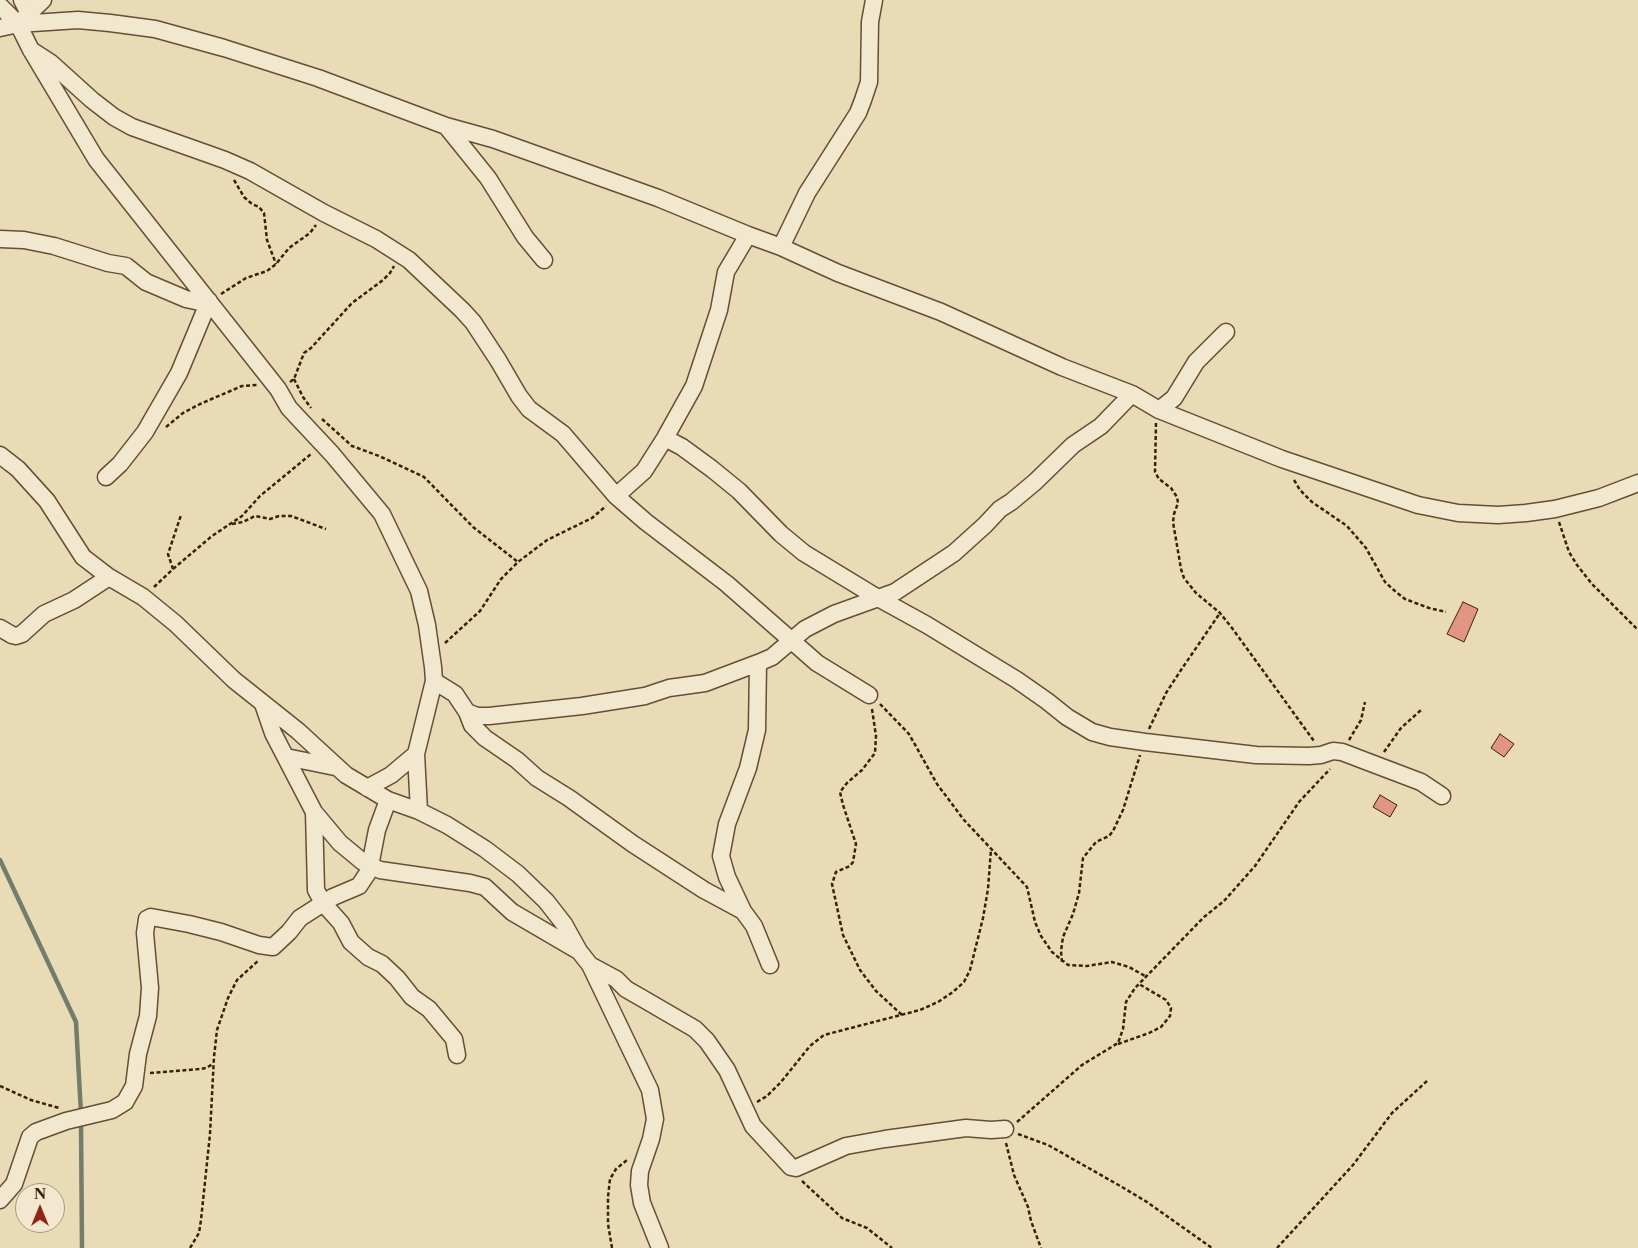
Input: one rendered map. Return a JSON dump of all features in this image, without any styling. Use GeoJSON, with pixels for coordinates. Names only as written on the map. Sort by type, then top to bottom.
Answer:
{"type":"FeatureCollection","features":[{"type":"Feature","properties":{"kind":"street"},"geometry":{"type":"LineString","coordinates":[[0,28],[43,0]]}},
{"type":"Feature","properties":{"kind":"street"},"geometry":{"type":"LineString","coordinates":[[781,246],[807,193],[858,113],[863,100],[869,82],[870,22],[874,0]]}},
{"type":"Feature","properties":{"kind":"street"},"geometry":{"type":"LineString","coordinates":[[0,6],[23,13],[156,29],[224,48],[318,78],[446,126],[493,139],[658,198],[748,235],[781,246],[838,273],[941,312],[1062,367],[1132,394],[1159,410],[1282,459],[1418,505],[1458,514],[1498,515],[1555,509],[1599,498],[1638,483]]}},
{"type":"Feature","properties":{"kind":"street"},"geometry":{"type":"LineString","coordinates":[[23,13],[31,50],[96,159],[278,389],[289,408],[382,514],[419,591],[427,625],[434,674],[416,754],[419,811]]}},
{"type":"Feature","properties":{"kind":"street"},"geometry":{"type":"LineString","coordinates":[[31,50],[51,63],[92,100],[120,120],[156,136],[225,160],[250,171],[324,213],[355,227],[409,260],[462,310],[486,341],[519,396],[529,409],[563,434],[616,496],[646,522],[727,584],[817,663],[869,695]]}},
{"type":"Feature","properties":{"kind":"street"},"geometry":{"type":"LineString","coordinates":[[446,126],[488,178],[525,237],[544,260]]}},
{"type":"Feature","properties":{"kind":"street"},"geometry":{"type":"LineString","coordinates":[[616,496],[644,471],[694,386],[719,310],[726,272],[748,235]]}},
{"type":"Feature","properties":{"kind":"street"},"geometry":{"type":"LineString","coordinates":[[0,239],[24,240],[54,246],[108,263],[126,266],[146,282],[186,299],[200,302],[209,301]]}},
{"type":"Feature","properties":{"kind":"street"},"geometry":{"type":"LineString","coordinates":[[106,477],[120,464],[145,432],[179,374],[209,301]]}},
{"type":"Feature","properties":{"kind":"street"},"geometry":{"type":"LineString","coordinates":[[1159,410],[1174,398],[1196,362],[1226,332]]}},
{"type":"Feature","properties":{"kind":"street"},"geometry":{"type":"LineString","coordinates":[[468,712],[477,716],[489,716],[582,706],[645,696],[669,688],[705,683],[772,657],[805,630],[834,614],[904,588],[959,549],[1000,509],[1035,482],[1077,442],[1101,426],[1132,394]]}},
{"type":"Feature","properties":{"kind":"street"},"geometry":{"type":"LineString","coordinates":[[665,438],[682,447],[719,474],[739,491],[781,534],[804,553],[1017,680],[1080,726],[1092,732],[1110,737],[1145,742],[1256,755],[1290,757],[1337,752],[1421,782],[1442,796]]}},
{"type":"Feature","properties":{"kind":"street"},"geometry":{"type":"LineString","coordinates":[[0,455],[18,469],[48,501],[83,557],[109,577],[143,597],[176,624],[234,680],[298,731],[346,775],[388,800],[419,811],[447,825],[486,849],[518,874],[546,901],[564,924],[579,951],[590,965],[650,1090],[655,1119],[646,1156],[640,1171],[639,1185],[642,1203],[660,1248]]}},
{"type":"Feature","properties":{"kind":"street"},"geometry":{"type":"LineString","coordinates":[[0,628],[12,635],[22,634],[44,614],[74,600],[109,577]]}},
{"type":"Feature","properties":{"kind":"street"},"geometry":{"type":"LineString","coordinates":[[758,663],[757,730],[748,768],[727,824],[721,856],[727,877],[743,911],[754,926],[770,965]]}},
{"type":"Feature","properties":{"kind":"street"},"geometry":{"type":"LineString","coordinates":[[434,674],[455,694],[468,712],[472,725],[537,778],[704,890],[743,911]]}},
{"type":"Feature","properties":{"kind":"street"},"geometry":{"type":"LineString","coordinates":[[263,704],[273,733],[314,812],[340,843],[362,862],[380,870],[470,883],[485,887],[512,912],[579,951]]}},
{"type":"Feature","properties":{"kind":"street"},"geometry":{"type":"LineString","coordinates":[[368,788],[391,775],[416,754]]}},
{"type":"Feature","properties":{"kind":"street"},"geometry":{"type":"LineString","coordinates":[[286,757],[337,767]]}},
{"type":"Feature","properties":{"kind":"street"},"geometry":{"type":"LineString","coordinates":[[0,1200],[14,1184],[30,1137],[44,1129],[81,1117],[112,1110],[125,1102],[134,1086],[138,1054],[149,1007],[150,988],[145,932],[147,919],[151,917],[189,924],[221,932],[259,945],[273,947],[300,918],[323,903],[358,886],[369,871],[377,830],[388,800]]}},
{"type":"Feature","properties":{"kind":"street"},"geometry":{"type":"LineString","coordinates":[[314,812],[316,890],[323,903],[341,923],[351,942],[368,957],[382,964],[397,978],[412,997],[429,1009],[454,1039],[457,1055]]}},
{"type":"Feature","properties":{"kind":"street"},"geometry":{"type":"LineString","coordinates":[[341,923],[346,891]]}},
{"type":"Feature","properties":{"kind":"street"},"geometry":{"type":"LineString","coordinates":[[590,965],[616,979],[626,989],[695,1028],[718,1055],[758,1132],[791,1167],[796,1168],[846,1146],[966,1128],[1005,1129]]}},
{"type":"Feature","properties":{"kind":"path"},"geometry":{"type":"LineString","coordinates":[[225,160],[232,177],[244,197],[252,204],[260,207],[264,214],[267,240],[276,264]]}},
{"type":"Feature","properties":{"kind":"path"},"geometry":{"type":"LineString","coordinates":[[209,301],[246,278],[267,271],[276,264],[288,248],[310,234],[324,213]]}},
{"type":"Feature","properties":{"kind":"path"},"geometry":{"type":"LineString","coordinates":[[145,432],[153,433],[168,427],[183,413],[242,386],[258,384],[278,389],[294,379],[304,353],[352,303],[387,276],[392,270],[398,253]]}},
{"type":"Feature","properties":{"kind":"path"},"geometry":{"type":"LineString","coordinates":[[294,379],[312,409]]}},
{"type":"Feature","properties":{"kind":"path"},"geometry":{"type":"LineString","coordinates":[[1159,410],[1155,426],[1155,472],[1177,497],[1178,502],[1173,522],[1181,569],[1188,584],[1220,613],[1312,738],[1322,748],[1337,752]]}},
{"type":"Feature","properties":{"kind":"path"},"geometry":{"type":"LineString","coordinates":[[317,415],[352,446],[424,477],[473,526],[518,562]]}},
{"type":"Feature","properties":{"kind":"path"},"geometry":{"type":"LineString","coordinates":[[143,597],[212,536],[242,516],[260,496],[322,444]]}},
{"type":"Feature","properties":{"kind":"path"},"geometry":{"type":"LineString","coordinates":[[1282,459],[1300,490],[1312,502],[1347,526],[1366,548],[1385,582],[1405,599],[1446,612]]}},
{"type":"Feature","properties":{"kind":"path"},"geometry":{"type":"LineString","coordinates":[[434,674],[446,642],[480,611],[501,579],[518,562],[547,540],[592,518],[616,496]]}},
{"type":"Feature","properties":{"kind":"path"},"geometry":{"type":"LineString","coordinates":[[1555,509],[1563,536],[1577,565],[1592,584],[1638,630]]}},
{"type":"Feature","properties":{"kind":"path"},"geometry":{"type":"LineString","coordinates":[[173,569],[168,554],[181,515]]}},
{"type":"Feature","properties":{"kind":"path"},"geometry":{"type":"LineString","coordinates":[[231,524],[243,522],[255,516],[270,519],[279,516],[291,516],[326,529]]}},
{"type":"Feature","properties":{"kind":"path"},"geometry":{"type":"LineString","coordinates":[[1062,962],[1063,937],[1073,914],[1079,893],[1083,858],[1096,842],[1109,836],[1113,831],[1123,810],[1148,730],[1166,693],[1220,613]]}},
{"type":"Feature","properties":{"kind":"path"},"geometry":{"type":"LineString","coordinates":[[869,695],[909,734],[942,791],[964,820],[1028,887],[1035,922],[1041,936],[1052,952],[1062,962],[1076,966],[1107,962],[1120,963],[1146,976]]}},
{"type":"Feature","properties":{"kind":"path"},"geometry":{"type":"LineString","coordinates":[[869,695],[876,747],[875,753],[840,792],[856,844],[853,862],[850,866],[836,872],[832,884],[843,935],[860,970],[876,991],[902,1016]]}},
{"type":"Feature","properties":{"kind":"path"},"geometry":{"type":"LineString","coordinates":[[1116,1044],[1122,1034],[1126,1002],[1139,984],[1204,917],[1224,901],[1255,866],[1299,802],[1333,766],[1337,752],[1361,720],[1366,702]]}},
{"type":"Feature","properties":{"kind":"path"},"geometry":{"type":"LineString","coordinates":[[1375,766],[1401,728],[1421,710]]}},
{"type":"Feature","properties":{"kind":"path"},"geometry":{"type":"LineString","coordinates":[[746,1110],[767,1096],[810,1046],[824,1035],[902,1016],[938,1002],[964,982],[970,970],[984,909],[988,889],[991,849]]}},
{"type":"Feature","properties":{"kind":"path"},"geometry":{"type":"LineString","coordinates":[[190,1248],[199,1233],[201,1220],[210,1134],[217,1030],[228,998],[238,980],[273,947]]}},
{"type":"Feature","properties":{"kind":"path"},"geometry":{"type":"LineString","coordinates":[[1005,1129],[1017,1122],[1082,1065],[1102,1051],[1161,1027],[1170,1016],[1171,1008],[1166,1000],[1139,984]]}},
{"type":"Feature","properties":{"kind":"path"},"geometry":{"type":"LineString","coordinates":[[137,1069],[152,1074],[206,1068],[214,1064]]}},
{"type":"Feature","properties":{"kind":"path"},"geometry":{"type":"LineString","coordinates":[[1277,1248],[1353,1165],[1392,1113],[1427,1081]]}},
{"type":"Feature","properties":{"kind":"path"},"geometry":{"type":"LineString","coordinates":[[0,1086],[31,1100],[57,1107],[81,1117]]}},
{"type":"Feature","properties":{"kind":"path"},"geometry":{"type":"LineString","coordinates":[[1005,1129],[1005,1139],[1014,1175],[1028,1207],[1031,1221],[1042,1248]]}},
{"type":"Feature","properties":{"kind":"path"},"geometry":{"type":"LineString","coordinates":[[1005,1129],[1048,1145],[1091,1169],[1147,1202],[1212,1248]]}},
{"type":"Feature","properties":{"kind":"path"},"geometry":{"type":"LineString","coordinates":[[612,1248],[608,1224],[610,1179],[616,1168],[625,1160],[646,1156]]}},
{"type":"Feature","properties":{"kind":"path"},"geometry":{"type":"LineString","coordinates":[[796,1168],[803,1183],[842,1218],[867,1228],[892,1248]]}},
{"type":"Feature","properties":{"kind":"building"},"geometry":{"type":"Polygon","coordinates":[[[1463,602],[1478,609],[1464,642],[1447,634],[1463,602]]]}},
{"type":"Feature","properties":{"kind":"building"},"geometry":{"type":"Polygon","coordinates":[[[1500,734],[1514,744],[1504,757],[1491,748],[1500,734]]]}},
{"type":"Feature","properties":{"kind":"building"},"geometry":{"type":"Polygon","coordinates":[[[1380,795],[1397,805],[1390,817],[1373,807],[1380,795]]]}},
{"type":"Feature","properties":{"kind":"waterway"},"geometry":{"type":"LineString","coordinates":[[0,860],[76,1022],[81,1114]]}},
{"type":"Feature","properties":{"kind":"waterway"},"geometry":{"type":"LineString","coordinates":[[81,1122],[82,1248]]}}]}
